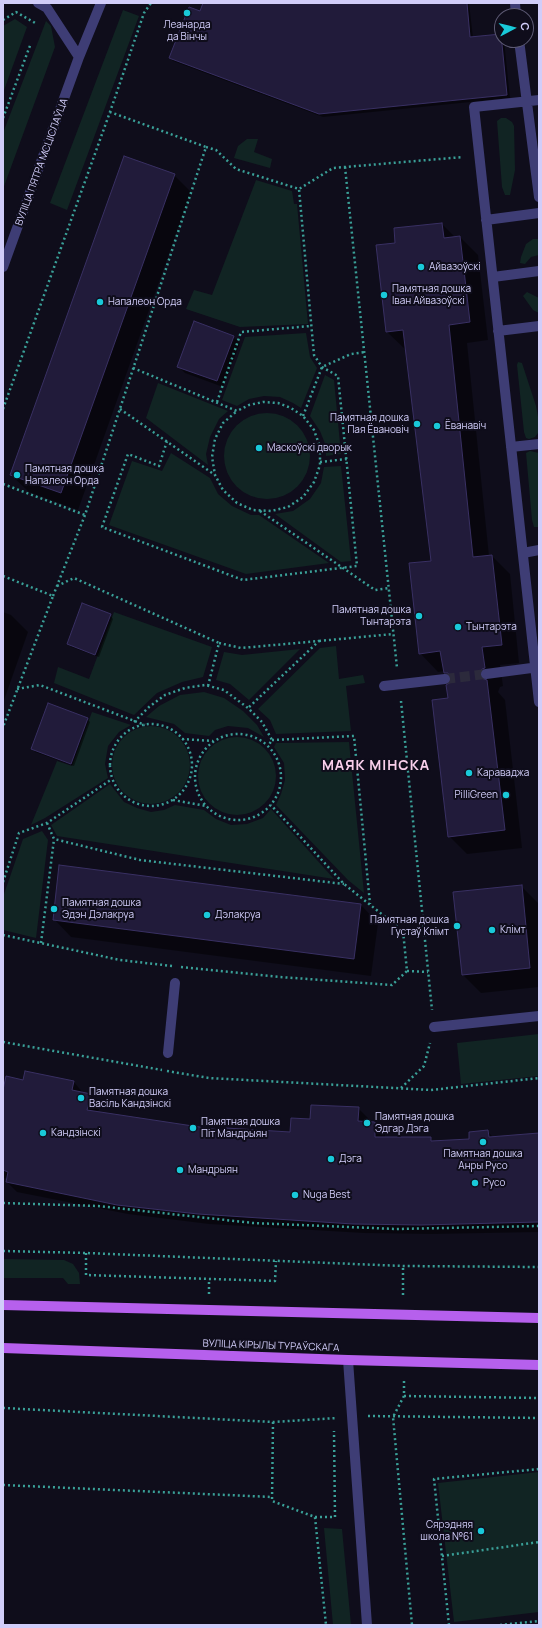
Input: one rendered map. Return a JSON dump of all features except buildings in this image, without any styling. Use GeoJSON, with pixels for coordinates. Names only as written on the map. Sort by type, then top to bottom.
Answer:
{"type":"FeatureCollection","features":[{"type":"Feature","properties":{"kind":"main road"},"geometry":{"type":"LineString","coordinates":[[3,1305],[539,1318]]}},
{"type":"Feature","properties":{"kind":"main road","name":"ВУЛІЦА КІРЫЛЫ ТУРАЎСКАГА"},"geometry":{"type":"LineString","coordinates":[[3,1348],[348,1360],[539,1364]]}},
{"type":"Feature","properties":{"kind":"street"},"geometry":{"type":"LineString","coordinates":[[38,3],[47,8],[79,57]]}},
{"type":"Feature","properties":{"kind":"street","name":"ВУЛІЦА ПЯТРА МСЦІСЛАЎЦА"},"geometry":{"type":"LineString","coordinates":[[3,267],[79,57],[101,3]]}},
{"type":"Feature","properties":{"kind":"street"},"geometry":{"type":"LineString","coordinates":[[520,48],[539,197]]}},
{"type":"Feature","properties":{"kind":"street"},"geometry":{"type":"LineString","coordinates":[[539,100],[474,107],[523,552],[534,604],[539,702]]}},
{"type":"Feature","properties":{"kind":"street"},"geometry":{"type":"LineString","coordinates":[[486,220],[539,213]]}},
{"type":"Feature","properties":{"kind":"street"},"geometry":{"type":"LineString","coordinates":[[493,277],[539,271]]}},
{"type":"Feature","properties":{"kind":"street"},"geometry":{"type":"LineString","coordinates":[[498,331],[539,326]]}},
{"type":"Feature","properties":{"kind":"street"},"geometry":{"type":"LineString","coordinates":[[511,447],[539,444]]}},
{"type":"Feature","properties":{"kind":"street"},"geometry":{"type":"LineString","coordinates":[[523,552],[539,550]]}},
{"type":"Feature","properties":{"kind":"street"},"geometry":{"type":"LineString","coordinates":[[486,674],[537,668]]}},
{"type":"Feature","properties":{"kind":"street"},"geometry":{"type":"LineString","coordinates":[[384,686],[445,678]]}},
{"type":"Feature","properties":{"kind":"street"},"geometry":{"type":"LineString","coordinates":[[168,1053],[175,983]]}},
{"type":"Feature","properties":{"kind":"street"},"geometry":{"type":"LineString","coordinates":[[434,1027],[539,1016]]}},
{"type":"Feature","properties":{"kind":"street"},"geometry":{"type":"LineString","coordinates":[[348,1360],[353,1416],[358,1522],[367,1625]]}},
{"type":"Feature","properties":{"kind":"path"},"geometry":{"type":"LineString","coordinates":[[3,409],[144,14],[151,3]]}},
{"type":"Feature","properties":{"kind":"path"},"geometry":{"type":"LineString","coordinates":[[3,20],[16,12],[37,25]]}},
{"type":"Feature","properties":{"kind":"path"},"geometry":{"type":"LineString","coordinates":[[3,118],[31,44]]}},
{"type":"Feature","properties":{"kind":"path"},"geometry":{"type":"LineString","coordinates":[[110,112],[216,150],[236,169],[299,189],[333,168],[480,156]]}},
{"type":"Feature","properties":{"kind":"path"},"geometry":{"type":"LineString","coordinates":[[3,727],[56,586],[85,515],[206,147]]}},
{"type":"Feature","properties":{"kind":"path"},"geometry":{"type":"LineString","coordinates":[[345,167],[434,1027],[424,1066],[401,1088]]}},
{"type":"Feature","properties":{"kind":"path"},"geometry":{"type":"LineString","coordinates":[[167,441],[159,466],[128,454],[102,528],[243,580],[357,566],[338,376],[322,367],[314,355],[299,189]]}},
{"type":"Feature","properties":{"kind":"path"},"geometry":{"type":"LineString","coordinates":[[217,402],[241,332],[311,326]]}},
{"type":"Feature","properties":{"kind":"path"},"geometry":{"type":"LineString","coordinates":[[303,416],[322,367],[351,354],[365,352]]}},
{"type":"Feature","properties":{"kind":"path"},"geometry":{"type":"LineString","coordinates":[[133,368],[236,411]]}},
{"type":"Feature","properties":{"kind":"path"},"geometry":{"type":"LineString","coordinates":[[263,402],[278,403],[291,408],[303,416],[314,430],[320,447],[320,462],[314,482],[303,497],[288,507],[271,511],[253,510],[237,503],[223,490],[215,474],[212,457],[214,439],[223,423],[236,411],[249,405],[263,402]]}},
{"type":"Feature","properties":{"kind":"path"},"geometry":{"type":"LineString","coordinates":[[120,409],[215,474]]}},
{"type":"Feature","properties":{"kind":"path"},"geometry":{"type":"LineString","coordinates":[[320,462],[346,459]]}},
{"type":"Feature","properties":{"kind":"path"},"geometry":{"type":"LineString","coordinates":[[3,484],[85,515]]}},
{"type":"Feature","properties":{"kind":"path"},"geometry":{"type":"LineString","coordinates":[[260,510],[375,590],[389,588]]}},
{"type":"Feature","properties":{"kind":"path"},"geometry":{"type":"LineString","coordinates":[[3,576],[53,596]]}},
{"type":"Feature","properties":{"kind":"path"},"geometry":{"type":"LineString","coordinates":[[56,586],[74,578],[219,644],[240,648],[393,634]]}},
{"type":"Feature","properties":{"kind":"path"},"geometry":{"type":"LineString","coordinates":[[248,708],[319,641]]}},
{"type":"Feature","properties":{"kind":"path"},"geometry":{"type":"LineString","coordinates":[[208,686],[219,644]]}},
{"type":"Feature","properties":{"kind":"path"},"geometry":{"type":"LineString","coordinates":[[17,689],[40,685],[134,722],[145,725],[159,725],[172,730],[182,739],[189,751],[192,764],[190,778],[183,790],[173,800],[162,805],[150,806],[138,804],[127,798],[118,790],[112,779],[110,767],[116,744],[124,735],[134,728],[145,725]]}},
{"type":"Feature","properties":{"kind":"path"},"geometry":{"type":"LineString","coordinates":[[134,722],[149,707],[165,695],[185,688],[208,686],[224,690],[248,708],[262,722],[272,740]]}},
{"type":"Feature","properties":{"kind":"path"},"geometry":{"type":"LineString","coordinates":[[240,733],[253,736],[268,746],[274,753],[280,766],[281,779],[278,792],[271,804],[260,814],[247,819],[232,820],[218,815],[206,806],[198,795],[195,782],[195,769],[200,756],[213,741],[226,735],[240,733]]}},
{"type":"Feature","properties":{"kind":"path"},"geometry":{"type":"LineString","coordinates":[[272,740],[354,736],[370,904]]}},
{"type":"Feature","properties":{"kind":"path"},"geometry":{"type":"LineString","coordinates":[[182,739],[213,741]]}},
{"type":"Feature","properties":{"kind":"path"},"geometry":{"type":"LineString","coordinates":[[268,746],[272,740]]}},
{"type":"Feature","properties":{"kind":"path"},"geometry":{"type":"LineString","coordinates":[[3,882],[19,833],[47,823],[112,779]]}},
{"type":"Feature","properties":{"kind":"path"},"geometry":{"type":"LineString","coordinates":[[173,800],[206,806]]}},
{"type":"Feature","properties":{"kind":"path"},"geometry":{"type":"LineString","coordinates":[[271,804],[344,884],[403,931],[407,971]]}},
{"type":"Feature","properties":{"kind":"path"},"geometry":{"type":"LineString","coordinates":[[41,943],[54,839],[47,823]]}},
{"type":"Feature","properties":{"kind":"path"},"geometry":{"type":"LineString","coordinates":[[54,839],[140,860],[344,884]]}},
{"type":"Feature","properties":{"kind":"path"},"geometry":{"type":"LineString","coordinates":[[3,935],[120,960],[280,977],[392,985],[407,971],[428,972]]}},
{"type":"Feature","properties":{"kind":"path"},"geometry":{"type":"LineString","coordinates":[[3,1042],[209,1078],[431,1090],[539,1078]]}},
{"type":"Feature","properties":{"kind":"path"},"geometry":{"type":"LineString","coordinates":[[3,1203],[98,1206],[253,1223],[396,1230],[539,1226]]}},
{"type":"Feature","properties":{"kind":"path"},"geometry":{"type":"LineString","coordinates":[[3,1251],[403,1266],[539,1267]]}},
{"type":"Feature","properties":{"kind":"path"},"geometry":{"type":"LineString","coordinates":[[86,1253],[86,1275],[275,1281],[276,1261]]}},
{"type":"Feature","properties":{"kind":"path"},"geometry":{"type":"LineString","coordinates":[[403,1266],[403,1296]]}},
{"type":"Feature","properties":{"kind":"path"},"geometry":{"type":"LineString","coordinates":[[404,1382],[404,1396],[393,1418],[412,1625]]}},
{"type":"Feature","properties":{"kind":"path"},"geometry":{"type":"LineString","coordinates":[[404,1396],[539,1398]]}},
{"type":"Feature","properties":{"kind":"path"},"geometry":{"type":"LineString","coordinates":[[3,1408],[273,1422],[353,1416],[393,1418],[539,1418]]}},
{"type":"Feature","properties":{"kind":"path"},"geometry":{"type":"LineString","coordinates":[[273,1422],[272,1501],[315,1517],[335,1517],[334,1418]]}},
{"type":"Feature","properties":{"kind":"path"},"geometry":{"type":"LineString","coordinates":[[449,1625],[434,1479],[539,1469]]}},
{"type":"Feature","properties":{"kind":"path"},"geometry":{"type":"LineString","coordinates":[[3,1485],[272,1497]]}},
{"type":"Feature","properties":{"kind":"path"},"geometry":{"type":"LineString","coordinates":[[315,1517],[326,1625]]}},
{"type":"Feature","properties":{"kind":"path"},"geometry":{"type":"LineString","coordinates":[[442,1556],[539,1542]]}},
{"type":"Feature","properties":{"kind":"path"},"geometry":{"type":"LineString","coordinates":[[500,1625],[539,1621]]}},
{"type":"Feature","properties":{"kind":"green space"},"geometry":{"type":"Polygon","coordinates":[[[123,10],[139,16],[67,210],[50,203],[123,10]]]}},
{"type":"Feature","properties":{"kind":"green space"},"geometry":{"type":"Polygon","coordinates":[[[15,19],[27,27],[3,93],[3,26],[15,19]]]}},
{"type":"Feature","properties":{"kind":"green space"},"geometry":{"type":"Polygon","coordinates":[[[46,21],[51,26],[55,47],[3,189],[3,133],[46,21]]]}},
{"type":"Feature","properties":{"kind":"green space"},"geometry":{"type":"Polygon","coordinates":[[[501,118],[506,118],[512,122],[514,126],[515,170],[510,195],[505,195],[502,187],[497,121],[501,118]]]}},
{"type":"Feature","properties":{"kind":"green space"},"geometry":{"type":"Polygon","coordinates":[[[247,139],[258,139],[254,152],[272,159],[270,168],[234,158],[238,146],[247,139]]]}},
{"type":"Feature","properties":{"kind":"green space"},"geometry":{"type":"Polygon","coordinates":[[[256,180],[292,191],[294,204],[297,204],[308,324],[240,327],[186,309],[194,290],[212,295],[256,180]]]}},
{"type":"Feature","properties":{"kind":"green space"},"geometry":{"type":"Polygon","coordinates":[[[533,239],[539,239],[539,255],[531,257],[525,264],[520,263],[526,244],[533,239]]]}},
{"type":"Feature","properties":{"kind":"green space"},"geometry":{"type":"Polygon","coordinates":[[[527,292],[539,298],[539,313],[533,310],[523,296],[527,292]]]}},
{"type":"Feature","properties":{"kind":"green space"},"geometry":{"type":"Polygon","coordinates":[[[306,333],[310,357],[317,368],[301,408],[280,397],[264,396],[249,399],[237,406],[222,400],[245,337],[306,333]]]}},
{"type":"Feature","properties":{"kind":"green space"},"geometry":{"type":"Polygon","coordinates":[[[518,362],[522,363],[536,406],[539,422],[538,433],[535,437],[529,439],[526,438],[524,432],[517,365],[518,362]]]}},
{"type":"Feature","properties":{"kind":"green space"},"geometry":{"type":"Polygon","coordinates":[[[325,375],[334,380],[341,454],[326,456],[326,446],[320,431],[310,416],[325,375]]]}},
{"type":"Feature","properties":{"kind":"green space"},"geometry":{"type":"Polygon","coordinates":[[[158,383],[228,411],[219,419],[210,437],[206,454],[208,465],[146,418],[158,383]]]}},
{"type":"Feature","properties":{"kind":"green space"},"geometry":{"type":"Polygon","coordinates":[[[267,413],[283,416],[291,420],[303,432],[307,440],[310,456],[307,472],[303,480],[291,492],[283,496],[267,499],[251,496],[243,492],[231,480],[227,472],[224,456],[227,440],[231,432],[243,420],[251,416],[267,413]]]}},
{"type":"Feature","properties":{"kind":"green space"},"geometry":{"type":"Polygon","coordinates":[[[530,451],[539,453],[539,527],[534,527],[532,520],[526,453],[530,451]]]}},
{"type":"Feature","properties":{"kind":"green space"},"geometry":{"type":"Polygon","coordinates":[[[171,453],[210,478],[218,494],[232,506],[251,515],[259,515],[329,563],[246,574],[109,525],[132,461],[162,471],[171,453]]]}},
{"type":"Feature","properties":{"kind":"green space"},"geometry":{"type":"Polygon","coordinates":[[[341,466],[351,561],[341,562],[275,514],[293,511],[310,499],[321,483],[324,467],[341,466]]]}},
{"type":"Feature","properties":{"kind":"green space"},"geometry":{"type":"Polygon","coordinates":[[[114,612],[212,647],[203,677],[182,682],[157,693],[134,715],[54,683],[58,667],[89,679],[114,612]]]}},
{"type":"Feature","properties":{"kind":"green space"},"geometry":{"type":"Polygon","coordinates":[[[336,646],[339,679],[363,675],[365,683],[346,686],[351,731],[276,734],[270,720],[258,709],[320,648],[336,646]]]}},
{"type":"Feature","properties":{"kind":"green space"},"geometry":{"type":"Polygon","coordinates":[[[300,649],[249,700],[230,684],[216,680],[224,652],[242,655],[300,649]]]}},
{"type":"Feature","properties":{"kind":"green space"},"geometry":{"type":"Polygon","coordinates":[[[204,692],[224,698],[243,711],[257,725],[264,737],[248,728],[228,726],[215,730],[209,736],[185,733],[174,724],[146,717],[159,706],[180,695],[204,692]]]}},
{"type":"Feature","properties":{"kind":"green space"},"geometry":{"type":"Polygon","coordinates":[[[92,712],[131,725],[119,732],[108,746],[105,764],[108,778],[45,818],[31,825],[57,761],[72,766],[92,712]]]}},
{"type":"Feature","properties":{"kind":"green space"},"geometry":{"type":"Polygon","coordinates":[[[151,726],[166,729],[179,737],[187,750],[190,765],[187,780],[179,793],[166,801],[151,804],[136,801],[123,793],[115,780],[112,765],[115,750],[123,737],[136,729],[151,726]]]}},
{"type":"Feature","properties":{"kind":"green space"},"geometry":{"type":"Polygon","coordinates":[[[237,737],[252,740],[259,744],[269,754],[273,761],[276,776],[273,791],[269,798],[259,808],[252,812],[237,815],[222,812],[215,808],[205,798],[201,791],[198,776],[201,761],[205,754],[215,744],[222,740],[237,737]]]}},
{"type":"Feature","properties":{"kind":"green space"},"geometry":{"type":"Polygon","coordinates":[[[349,742],[364,893],[348,880],[276,805],[285,780],[284,763],[274,747],[276,743],[349,742]]]}},
{"type":"Feature","properties":{"kind":"green space"},"geometry":{"type":"Polygon","coordinates":[[[110,784],[124,802],[137,808],[151,812],[164,810],[175,805],[204,810],[216,819],[231,825],[247,824],[263,818],[271,809],[334,879],[57,836],[51,825],[110,784]]]}},
{"type":"Feature","properties":{"kind":"green space"},"geometry":{"type":"Polygon","coordinates":[[[42,831],[48,840],[36,938],[3,930],[3,897],[23,839],[42,831]]]}},
{"type":"Feature","properties":{"kind":"green space"},"geometry":{"type":"Polygon","coordinates":[[[539,1034],[539,1076],[461,1084],[457,1043],[539,1034]]]}},
{"type":"Feature","properties":{"kind":"green space"},"geometry":{"type":"Polygon","coordinates":[[[3,1259],[64,1260],[73,1264],[79,1273],[80,1284],[68,1284],[63,1278],[3,1278],[3,1259]]]}},
{"type":"Feature","properties":{"kind":"green space"},"geometry":{"type":"Polygon","coordinates":[[[539,1472],[539,1612],[454,1622],[438,1483],[539,1472]]]}},
{"type":"Feature","properties":{"kind":"green space"},"geometry":{"type":"Polygon","coordinates":[[[324,1528],[342,1529],[351,1625],[333,1625],[324,1528]]]}},
{"type":"Feature","properties":{"kind":"tunnel"},"geometry":{"type":"LineString","coordinates":[[445,679],[486,674]]}},
{"type":"Feature","properties":{"kind":"place","name":"Леанарда да Вінчы"},"geometry":{"type":"Point","coordinates":[187,13]}},
{"type":"Feature","properties":{"kind":"place","name":"Айвазоўскі"},"geometry":{"type":"Point","coordinates":[421,267]}},
{"type":"Feature","properties":{"kind":"place","name":"Памятная дошка Іван Айвазоўскі"},"geometry":{"type":"Point","coordinates":[384,295]}},
{"type":"Feature","properties":{"kind":"place","name":"Напалеон Орда"},"geometry":{"type":"Point","coordinates":[100,302]}},
{"type":"Feature","properties":{"kind":"place","name":"Памятная дошка Пая Ёвановіч"},"geometry":{"type":"Point","coordinates":[417,424]}},
{"type":"Feature","properties":{"kind":"place","name":"Ёванавіч"},"geometry":{"type":"Point","coordinates":[437,426]}},
{"type":"Feature","properties":{"kind":"place","name":"Маскоўскі дворык"},"geometry":{"type":"Point","coordinates":[259,448]}},
{"type":"Feature","properties":{"kind":"place","name":"Памятная дошка Напалеон Орда"},"geometry":{"type":"Point","coordinates":[17,475]}},
{"type":"Feature","properties":{"kind":"place","name":"Памятная дошка Тынтарэта"},"geometry":{"type":"Point","coordinates":[419,616]}},
{"type":"Feature","properties":{"kind":"place","name":"Тынтарэта"},"geometry":{"type":"Point","coordinates":[458,627]}},
{"type":"Feature","properties":{"kind":"place","name":"Караваджа"},"geometry":{"type":"Point","coordinates":[469,773]}},
{"type":"Feature","properties":{"kind":"place","name":"PilliGreen"},"geometry":{"type":"Point","coordinates":[506,795]}},
{"type":"Feature","properties":{"kind":"place","name":"Памятная дошка Эдэн Дэлакруа"},"geometry":{"type":"Point","coordinates":[54,909]}},
{"type":"Feature","properties":{"kind":"place","name":"Дэлакруа"},"geometry":{"type":"Point","coordinates":[207,915]}},
{"type":"Feature","properties":{"kind":"place","name":"Памятная дошка Густаў Клімт"},"geometry":{"type":"Point","coordinates":[457,926]}},
{"type":"Feature","properties":{"kind":"place","name":"Клімт"},"geometry":{"type":"Point","coordinates":[492,930]}},
{"type":"Feature","properties":{"kind":"place","name":"Памятная дошка Васіль Кандзінскі"},"geometry":{"type":"Point","coordinates":[81,1098]}},
{"type":"Feature","properties":{"kind":"place","name":"Памятная дошка Эдгар Дэга"},"geometry":{"type":"Point","coordinates":[367,1123]}},
{"type":"Feature","properties":{"kind":"place","name":"Памятная дошка Піт Мандрыян"},"geometry":{"type":"Point","coordinates":[193,1128]}},
{"type":"Feature","properties":{"kind":"place","name":"Кандзінскі"},"geometry":{"type":"Point","coordinates":[43,1133]}},
{"type":"Feature","properties":{"kind":"place","name":"Памятная дошка Анры Русо"},"geometry":{"type":"Point","coordinates":[483,1142]}},
{"type":"Feature","properties":{"kind":"place","name":"Дэга"},"geometry":{"type":"Point","coordinates":[331,1159]}},
{"type":"Feature","properties":{"kind":"place","name":"Мандрыян"},"geometry":{"type":"Point","coordinates":[180,1170]}},
{"type":"Feature","properties":{"kind":"place","name":"Русо"},"geometry":{"type":"Point","coordinates":[475,1183]}},
{"type":"Feature","properties":{"kind":"place","name":"Nuga Best"},"geometry":{"type":"Point","coordinates":[295,1195]}},
{"type":"Feature","properties":{"kind":"place","name":"Сярэдняя школа №61"},"geometry":{"type":"Point","coordinates":[481,1531]}},
{"type":"Feature","properties":{"kind":"district","name":"МАЯК МІНСКА"},"geometry":{"type":"Point","coordinates":[376,766]}}]}
